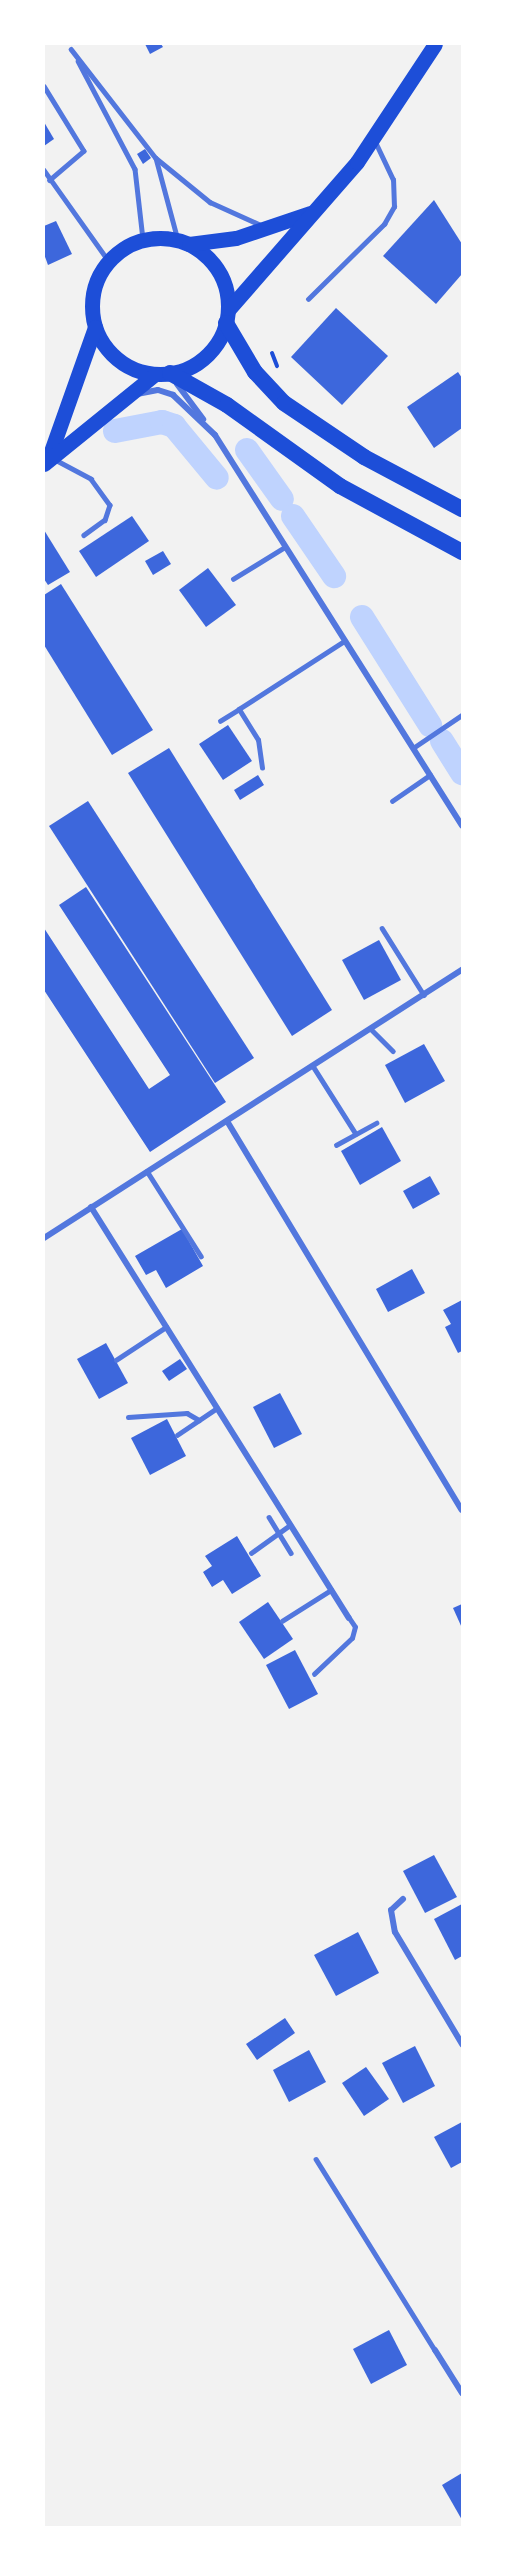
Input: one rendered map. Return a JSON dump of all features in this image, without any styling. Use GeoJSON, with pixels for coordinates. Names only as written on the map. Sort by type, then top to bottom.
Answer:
{"type":"FeatureCollection","features":[{"type":"Feature","properties":{"kind":"highway"},"geometry":{"type":"LineString","coordinates":[[227,316],[255,372],[284,403],[364,457],[462,509]]}},
{"type":"Feature","properties":{"kind":"highway"},"geometry":{"type":"LineString","coordinates":[[164,374],[227,405],[340,486],[462,552]]}},
{"type":"Feature","properties":{"kind":"main road"},"geometry":{"type":"LineString","coordinates":[[46,460],[122,398],[164,374],[205,357],[227,316],[374,140],[435,44]]}},
{"type":"Feature","properties":{"kind":"main road"},"geometry":{"type":"LineString","coordinates":[[164,374],[118,360],[95,327],[92,304],[96,281],[108,260],[143,239],[184,242],[236,238],[313,212]]}},
{"type":"Feature","properties":{"kind":"main road"},"geometry":{"type":"LineString","coordinates":[[184,242],[219,271],[226,290],[227,316]]}},
{"type":"Feature","properties":{"kind":"main road"},"geometry":{"type":"LineString","coordinates":[[46,460],[95,327]]}},
{"type":"Feature","properties":{"kind":"street"},"geometry":{"type":"LineString","coordinates":[[164,374],[196,404],[208,427],[462,826]]}},
{"type":"Feature","properties":{"kind":"street"},"geometry":{"type":"LineString","coordinates":[[122,398],[158,390],[173,396],[208,427]]}},
{"type":"Feature","properties":{"kind":"street"},"geometry":{"type":"LineString","coordinates":[[44,1238],[462,970]]}},
{"type":"Feature","properties":{"kind":"street"},"geometry":{"type":"LineString","coordinates":[[227,1121],[462,1510]]}},
{"type":"Feature","properties":{"kind":"street"},"geometry":{"type":"LineString","coordinates":[[91,1207],[349,1618]]}},
{"type":"Feature","properties":{"kind":"street"},"geometry":{"type":"LineString","coordinates":[[403,1899],[391,1910],[395,1932],[462,2044]]}},
{"type":"Feature","properties":{"kind":"street"},"geometry":{"type":"LineString","coordinates":[[435,2350],[462,2393]]}},
{"type":"Feature","properties":{"kind":"lane"},"geometry":{"type":"LineString","coordinates":[[68,44],[135,169],[143,239]]}},
{"type":"Feature","properties":{"kind":"lane"},"geometry":{"type":"LineString","coordinates":[[71,49],[156,158],[210,202],[267,228]]}},
{"type":"Feature","properties":{"kind":"lane"},"geometry":{"type":"LineString","coordinates":[[44,86],[84,151],[50,180]]}},
{"type":"Feature","properties":{"kind":"lane"},"geometry":{"type":"LineString","coordinates":[[308,299],[384,224],[394,207],[393,180],[374,140]]}},
{"type":"Feature","properties":{"kind":"lane"},"geometry":{"type":"LineString","coordinates":[[156,158],[184,242]]}},
{"type":"Feature","properties":{"kind":"lane"},"geometry":{"type":"LineString","coordinates":[[44,170],[108,260]]}},
{"type":"Feature","properties":{"kind":"lane"},"geometry":{"type":"LineString","coordinates":[[46,460],[91,479],[110,505],[105,520],[84,535]]}},
{"type":"Feature","properties":{"kind":"lane"},"geometry":{"type":"LineString","coordinates":[[233,579],[285,547]]}},
{"type":"Feature","properties":{"kind":"lane"},"geometry":{"type":"LineString","coordinates":[[220,721],[344,641]]}},
{"type":"Feature","properties":{"kind":"lane"},"geometry":{"type":"LineString","coordinates":[[239,709],[258,740],[262,768]]}},
{"type":"Feature","properties":{"kind":"lane"},"geometry":{"type":"LineString","coordinates":[[413,748],[462,715]]}},
{"type":"Feature","properties":{"kind":"lane"},"geometry":{"type":"LineString","coordinates":[[392,801],[430,775]]}},
{"type":"Feature","properties":{"kind":"lane"},"geometry":{"type":"LineString","coordinates":[[382,928],[424,995]]}},
{"type":"Feature","properties":{"kind":"lane"},"geometry":{"type":"LineString","coordinates":[[371,1029],[393,1051]]}},
{"type":"Feature","properties":{"kind":"lane"},"geometry":{"type":"LineString","coordinates":[[313,1066],[356,1134]]}},
{"type":"Feature","properties":{"kind":"lane"},"geometry":{"type":"LineString","coordinates":[[336,1145],[376,1123]]}},
{"type":"Feature","properties":{"kind":"lane"},"geometry":{"type":"LineString","coordinates":[[147,1172],[201,1256]]}},
{"type":"Feature","properties":{"kind":"lane"},"geometry":{"type":"LineString","coordinates":[[116,1360],[166,1327]]}},
{"type":"Feature","properties":{"kind":"lane"},"geometry":{"type":"LineString","coordinates":[[177,1435],[217,1408]]}},
{"type":"Feature","properties":{"kind":"lane"},"geometry":{"type":"LineString","coordinates":[[128,1417],[187,1413],[199,1420]]}},
{"type":"Feature","properties":{"kind":"lane"},"geometry":{"type":"LineString","coordinates":[[269,1517],[291,1553]]}},
{"type":"Feature","properties":{"kind":"lane"},"geometry":{"type":"LineString","coordinates":[[251,1553],[290,1525]]}},
{"type":"Feature","properties":{"kind":"lane"},"geometry":{"type":"LineString","coordinates":[[282,1621],[331,1590]]}},
{"type":"Feature","properties":{"kind":"lane"},"geometry":{"type":"LineString","coordinates":[[314,1674],[352,1638],[355,1627],[349,1618]]}},
{"type":"Feature","properties":{"kind":"lane"},"geometry":{"type":"LineString","coordinates":[[316,2159],[435,2350]]}},
{"type":"Feature","properties":{"kind":"building"},"geometry":{"type":"Polygon","coordinates":[[[145,44],[161,44],[163,47],[150,54],[145,44]]]}},
{"type":"Feature","properties":{"kind":"building"},"geometry":{"type":"Polygon","coordinates":[[[44,122],[54,139],[44,146],[44,122]]]}},
{"type":"Feature","properties":{"kind":"building"},"geometry":{"type":"Polygon","coordinates":[[[145,149],[151,158],[143,164],[137,154],[145,149]]]}},
{"type":"Feature","properties":{"kind":"building"},"geometry":{"type":"Polygon","coordinates":[[[434,200],[462,244],[462,274],[436,304],[383,256],[434,200]]]}},
{"type":"Feature","properties":{"kind":"building"},"geometry":{"type":"Polygon","coordinates":[[[56,221],[72,254],[48,265],[44,254],[44,226],[56,221]]]}},
{"type":"Feature","properties":{"kind":"building"},"geometry":{"type":"Polygon","coordinates":[[[336,308],[388,356],[342,405],[291,357],[336,308]]]}},
{"type":"Feature","properties":{"kind":"building"},"geometry":{"type":"Polygon","coordinates":[[[458,372],[462,378],[462,428],[434,448],[407,407],[458,372]]]}},
{"type":"Feature","properties":{"kind":"building"},"geometry":{"type":"Polygon","coordinates":[[[132,516],[149,541],[96,577],[79,551],[132,516]]]}},
{"type":"Feature","properties":{"kind":"building"},"geometry":{"type":"Polygon","coordinates":[[[44,530],[70,572],[48,585],[44,579],[44,530]]]}},
{"type":"Feature","properties":{"kind":"building"},"geometry":{"type":"Polygon","coordinates":[[[163,551],[171,564],[153,575],[145,561],[163,551]]]}},
{"type":"Feature","properties":{"kind":"building"},"geometry":{"type":"Polygon","coordinates":[[[208,568],[236,605],[206,627],[179,590],[208,568]]]}},
{"type":"Feature","properties":{"kind":"building"},"geometry":{"type":"Polygon","coordinates":[[[61,584],[153,730],[112,755],[44,645],[44,595],[61,584]]]}},
{"type":"Feature","properties":{"kind":"building"},"geometry":{"type":"Polygon","coordinates":[[[228,725],[252,761],[223,780],[199,744],[228,725]]]}},
{"type":"Feature","properties":{"kind":"building"},"geometry":{"type":"Polygon","coordinates":[[[169,748],[332,1010],[292,1036],[128,773],[169,748]]]}},
{"type":"Feature","properties":{"kind":"building"},"geometry":{"type":"Polygon","coordinates":[[[258,775],[264,785],[240,800],[234,790],[258,775]]]}},
{"type":"Feature","properties":{"kind":"building"},"geometry":{"type":"Polygon","coordinates":[[[88,801],[254,1058],[215,1083],[49,826],[88,801]]]}},
{"type":"Feature","properties":{"kind":"building"},"geometry":{"type":"Polygon","coordinates":[[[86,887],[226,1102],[150,1152],[44,990],[44,928],[149,1089],[170,1075],[59,905],[86,887]]]}},
{"type":"Feature","properties":{"kind":"building"},"geometry":{"type":"Polygon","coordinates":[[[379,940],[401,980],[364,1000],[342,960],[379,940]]]}},
{"type":"Feature","properties":{"kind":"building"},"geometry":{"type":"Polygon","coordinates":[[[424,1044],[445,1081],[405,1103],[385,1065],[424,1044]]]}},
{"type":"Feature","properties":{"kind":"building"},"geometry":{"type":"Polygon","coordinates":[[[382,1127],[401,1161],[360,1185],[341,1151],[382,1127]]]}},
{"type":"Feature","properties":{"kind":"building"},"geometry":{"type":"Polygon","coordinates":[[[430,1176],[440,1194],[413,1209],[403,1191],[430,1176]]]}},
{"type":"Feature","properties":{"kind":"building"},"geometry":{"type":"Polygon","coordinates":[[[182,1229],[203,1266],[166,1288],[156,1270],[146,1275],[135,1256],[182,1229]]]}},
{"type":"Feature","properties":{"kind":"building"},"geometry":{"type":"Polygon","coordinates":[[[412,1269],[425,1293],[388,1312],[376,1289],[412,1269]]]}},
{"type":"Feature","properties":{"kind":"building"},"geometry":{"type":"Polygon","coordinates":[[[462,1300],[462,1351],[458,1353],[445,1327],[451,1324],[443,1310],[462,1300]]]}},
{"type":"Feature","properties":{"kind":"building"},"geometry":{"type":"Polygon","coordinates":[[[106,1343],[128,1383],[99,1399],[77,1359],[106,1343]]]}},
{"type":"Feature","properties":{"kind":"building"},"geometry":{"type":"Polygon","coordinates":[[[180,1359],[187,1369],[169,1381],[162,1371],[180,1359]]]}},
{"type":"Feature","properties":{"kind":"building"},"geometry":{"type":"Polygon","coordinates":[[[280,1393],[302,1434],[274,1448],[253,1407],[280,1393]]]}},
{"type":"Feature","properties":{"kind":"building"},"geometry":{"type":"Polygon","coordinates":[[[167,1419],[186,1456],[150,1475],[131,1438],[167,1419]]]}},
{"type":"Feature","properties":{"kind":"building"},"geometry":{"type":"Polygon","coordinates":[[[237,1536],[261,1576],[232,1594],[223,1580],[212,1587],[203,1572],[212,1566],[205,1556],[237,1536]]]}},
{"type":"Feature","properties":{"kind":"building"},"geometry":{"type":"Polygon","coordinates":[[[268,1602],[293,1639],[264,1659],[239,1622],[268,1602]]]}},
{"type":"Feature","properties":{"kind":"building"},"geometry":{"type":"Polygon","coordinates":[[[462,1604],[462,1628],[453,1608],[462,1604]]]}},
{"type":"Feature","properties":{"kind":"building"},"geometry":{"type":"Polygon","coordinates":[[[295,1650],[318,1694],[289,1709],[266,1665],[295,1650]]]}},
{"type":"Feature","properties":{"kind":"building"},"geometry":{"type":"Polygon","coordinates":[[[434,1855],[457,1897],[425,1913],[403,1871],[434,1855]]]}},
{"type":"Feature","properties":{"kind":"building"},"geometry":{"type":"Polygon","coordinates":[[[462,1904],[462,1956],[455,1960],[434,1919],[462,1904]]]}},
{"type":"Feature","properties":{"kind":"building"},"geometry":{"type":"Polygon","coordinates":[[[358,1932],[379,1973],[336,1996],[314,1955],[358,1932]]]}},
{"type":"Feature","properties":{"kind":"building"},"geometry":{"type":"Polygon","coordinates":[[[285,2018],[295,2033],[257,2060],[246,2044],[285,2018]]]}},
{"type":"Feature","properties":{"kind":"building"},"geometry":{"type":"Polygon","coordinates":[[[415,2046],[435,2086],[403,2103],[382,2063],[415,2046]]]}},
{"type":"Feature","properties":{"kind":"building"},"geometry":{"type":"Polygon","coordinates":[[[309,2050],[326,2082],[289,2102],[273,2070],[309,2050]]]}},
{"type":"Feature","properties":{"kind":"building"},"geometry":{"type":"Polygon","coordinates":[[[366,2067],[389,2099],[364,2116],[342,2083],[366,2067]]]}},
{"type":"Feature","properties":{"kind":"building"},"geometry":{"type":"Polygon","coordinates":[[[462,2122],[462,2162],[451,2168],[434,2137],[462,2122]]]}},
{"type":"Feature","properties":{"kind":"building"},"geometry":{"type":"Polygon","coordinates":[[[389,2330],[407,2365],[371,2384],[353,2349],[389,2330]]]}},
{"type":"Feature","properties":{"kind":"building"},"geometry":{"type":"Polygon","coordinates":[[[462,2473],[462,2520],[442,2485],[462,2473]]]}},
{"type":"Feature","properties":{"kind":"waterway"},"geometry":{"type":"LineString","coordinates":[[115,431],[162,422],[174,426],[217,478]]}},
{"type":"Feature","properties":{"kind":"waterway"},"geometry":{"type":"LineString","coordinates":[[247,450],[282,499]]}},
{"type":"Feature","properties":{"kind":"waterway"},"geometry":{"type":"LineString","coordinates":[[293,516],[334,576]]}},
{"type":"Feature","properties":{"kind":"waterway"},"geometry":{"type":"LineString","coordinates":[[362,617],[430,725]]}},
{"type":"Feature","properties":{"kind":"waterway"},"geometry":{"type":"LineString","coordinates":[[442,741],[462,773]]}}]}
